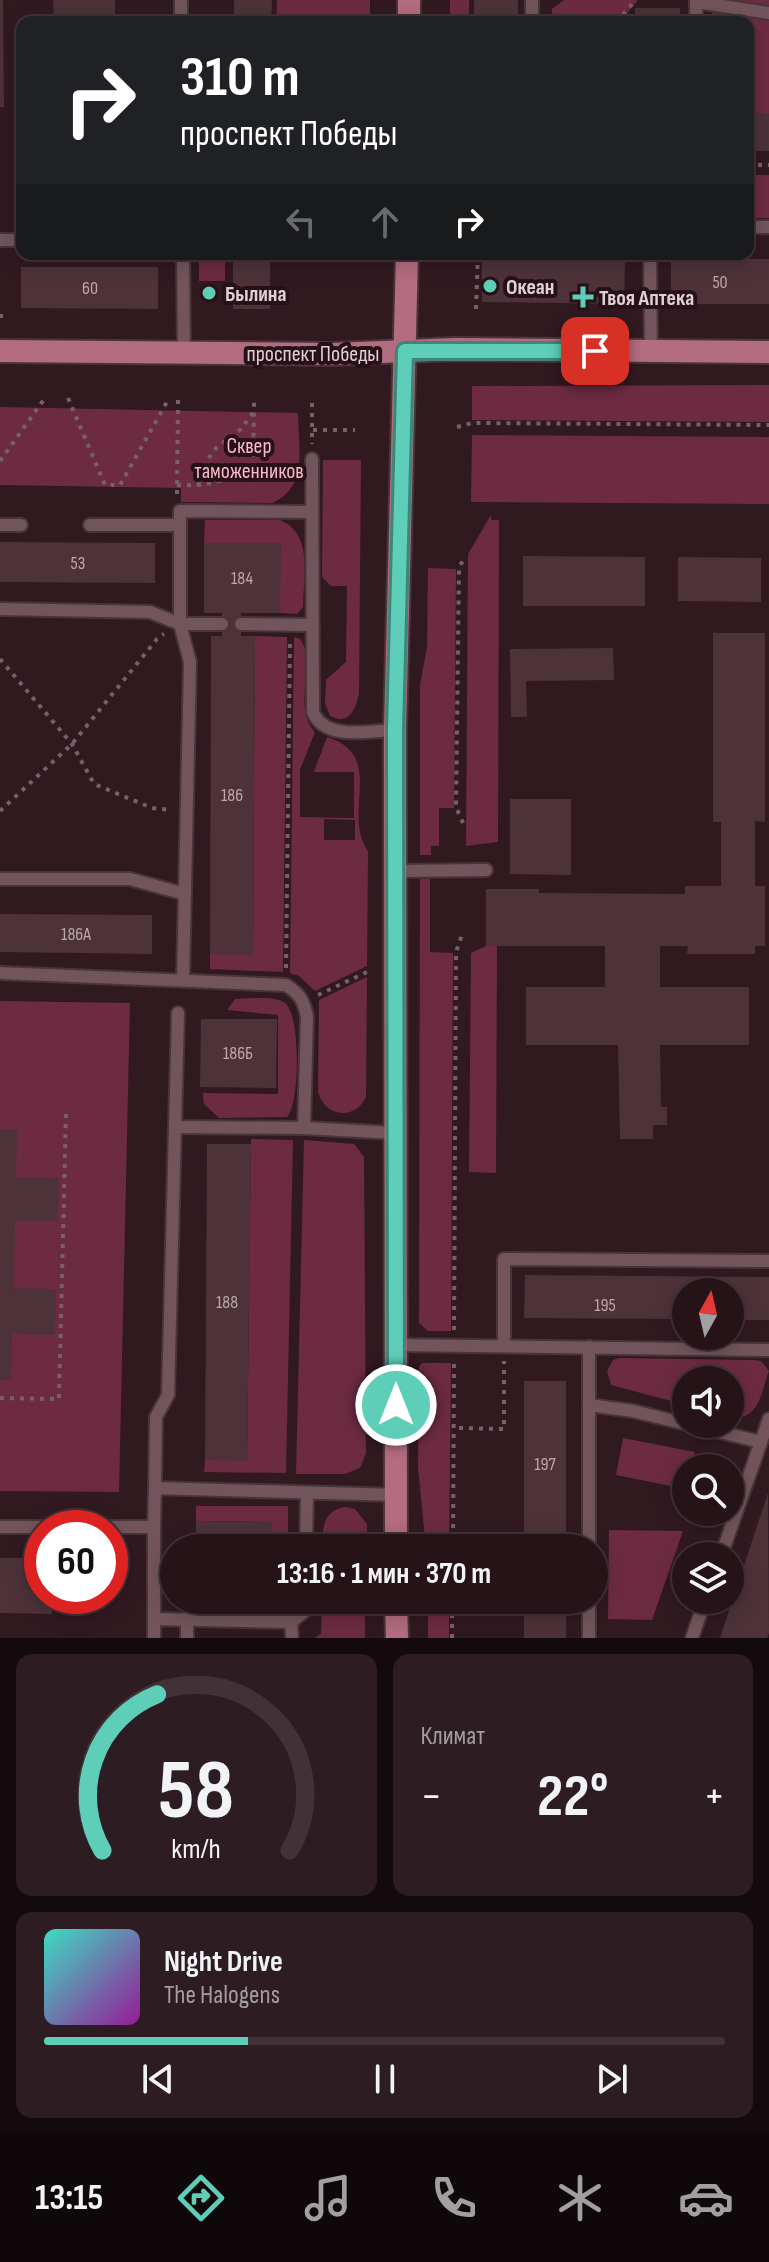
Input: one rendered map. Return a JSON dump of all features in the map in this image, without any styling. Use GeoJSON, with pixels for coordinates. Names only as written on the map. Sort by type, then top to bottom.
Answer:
{"type":"FeatureCollection","features":[{"type":"Feature","properties":{"kind":"main road"},"geometry":{"type":"LineString","coordinates":[[396,1534],[395,730],[407,260]]}},
{"type":"Feature","properties":{"kind":"main road","name":"проспект Победы"},"geometry":{"type":"LineString","coordinates":[[0,351],[333,354],[405,351],[769,352]]}},
{"type":"Feature","properties":{"kind":"main road"},"geometry":{"type":"LineString","coordinates":[[396,1614],[397,1638]]}},
{"type":"Feature","properties":{"kind":"lane"},"geometry":{"type":"LineString","coordinates":[[696,1],[769,13]]}},
{"type":"Feature","properties":{"kind":"lane"},"geometry":{"type":"LineString","coordinates":[[183,260],[184,353]]}},
{"type":"Feature","properties":{"kind":"lane"},"geometry":{"type":"LineString","coordinates":[[650,260],[651,351]]}},
{"type":"Feature","properties":{"kind":"lane"},"geometry":{"type":"LineString","coordinates":[[312,464],[313,712],[317,721],[334,731],[395,730]]}},
{"type":"Feature","properties":{"kind":"lane"},"geometry":{"type":"LineString","coordinates":[[183,980],[190,662],[180,624],[180,511],[312,512]]}},
{"type":"Feature","properties":{"kind":"lane"},"geometry":{"type":"LineString","coordinates":[[0,525],[21,525]]}},
{"type":"Feature","properties":{"kind":"lane"},"geometry":{"type":"LineString","coordinates":[[90,525],[180,525]]}},
{"type":"Feature","properties":{"kind":"lane"},"geometry":{"type":"LineString","coordinates":[[0,609],[150,612],[180,624],[222,624]]}},
{"type":"Feature","properties":{"kind":"lane"},"geometry":{"type":"LineString","coordinates":[[241,624],[313,625]]}},
{"type":"Feature","properties":{"kind":"lane"},"geometry":{"type":"LineString","coordinates":[[395,871],[486,870]]}},
{"type":"Feature","properties":{"kind":"lane"},"geometry":{"type":"LineString","coordinates":[[0,879],[130,879],[185,894]]}},
{"type":"Feature","properties":{"kind":"lane"},"geometry":{"type":"LineString","coordinates":[[0,973],[286,985],[297,992],[304,1002],[307,1017],[304,1128]]}},
{"type":"Feature","properties":{"kind":"lane"},"geometry":{"type":"LineString","coordinates":[[154,1638],[156,1417],[168,1395],[178,1013]]}},
{"type":"Feature","properties":{"kind":"lane"},"geometry":{"type":"LineString","coordinates":[[175,1127],[304,1128],[395,1133]]}},
{"type":"Feature","properties":{"kind":"lane"},"geometry":{"type":"LineString","coordinates":[[504,1346],[504,1259],[769,1261]]}},
{"type":"Feature","properties":{"kind":"lane"},"geometry":{"type":"LineString","coordinates":[[396,1345],[769,1350]]}},
{"type":"Feature","properties":{"kind":"lane"},"geometry":{"type":"LineString","coordinates":[[589,1347],[589,1534]]}},
{"type":"Feature","properties":{"kind":"lane"},"geometry":{"type":"LineString","coordinates":[[589,1405],[672,1420]]}},
{"type":"Feature","properties":{"kind":"lane"},"geometry":{"type":"LineString","coordinates":[[726,1542],[769,1419]]}},
{"type":"Feature","properties":{"kind":"lane"},"geometry":{"type":"LineString","coordinates":[[744,1438],[761,1442]]}},
{"type":"Feature","properties":{"kind":"lane"},"geometry":{"type":"LineString","coordinates":[[155,1488],[396,1495]]}},
{"type":"Feature","properties":{"kind":"lane"},"geometry":{"type":"LineString","coordinates":[[306,1534],[307,1493]]}},
{"type":"Feature","properties":{"kind":"lane"},"geometry":{"type":"LineString","coordinates":[[0,1527],[154,1527]]}},
{"type":"Feature","properties":{"kind":"lane"},"geometry":{"type":"LineString","coordinates":[[154,1619],[291,1622],[301,1614]]}},
{"type":"Feature","properties":{"kind":"lane"},"geometry":{"type":"LineString","coordinates":[[589,1614],[589,1638]]}},
{"type":"Feature","properties":{"kind":"lane"},"geometry":{"type":"LineString","coordinates":[[692,1638],[700,1614]]}},
{"type":"Feature","properties":{"kind":"lane"},"geometry":{"type":"LineString","coordinates":[[187,1618],[187,1638]]}},
{"type":"Feature","properties":{"kind":"lane"},"geometry":{"type":"LineString","coordinates":[[291,1622],[292,1638]]}},
{"type":"Feature","properties":{"kind":"path"},"geometry":{"type":"LineString","coordinates":[[621,16],[636,0]]}},
{"type":"Feature","properties":{"kind":"path"},"geometry":{"type":"LineString","coordinates":[[476,309],[477,260]]}},
{"type":"Feature","properties":{"kind":"path"},"geometry":{"type":"LineString","coordinates":[[0,461],[45,398]]}},
{"type":"Feature","properties":{"kind":"path"},"geometry":{"type":"LineString","coordinates":[[68,398],[105,485],[120,485],[168,400]]}},
{"type":"Feature","properties":{"kind":"path"},"geometry":{"type":"LineString","coordinates":[[178,400],[177,485],[180,511]]}},
{"type":"Feature","properties":{"kind":"path"},"geometry":{"type":"LineString","coordinates":[[253,468],[254,402]]}},
{"type":"Feature","properties":{"kind":"path"},"geometry":{"type":"LineString","coordinates":[[177,485],[198,486],[221,482],[253,468],[312,464],[312,403]]}},
{"type":"Feature","properties":{"kind":"path"},"geometry":{"type":"LineString","coordinates":[[198,486],[208,459],[217,447],[241,429],[254,412]]}},
{"type":"Feature","properties":{"kind":"path"},"geometry":{"type":"LineString","coordinates":[[457,427],[472,423],[769,425]]}},
{"type":"Feature","properties":{"kind":"path"},"geometry":{"type":"LineString","coordinates":[[312,430],[355,430]]}},
{"type":"Feature","properties":{"kind":"path"},"geometry":{"type":"LineString","coordinates":[[463,823],[456,807],[459,568],[464,558]]}},
{"type":"Feature","properties":{"kind":"path"},"geometry":{"type":"LineString","coordinates":[[0,811],[72,744],[157,639],[180,624]]}},
{"type":"Feature","properties":{"kind":"path"},"geometry":{"type":"LineString","coordinates":[[286,974],[291,625]]}},
{"type":"Feature","properties":{"kind":"path"},"geometry":{"type":"LineString","coordinates":[[0,659],[72,744],[94,784],[152,808],[187,811]]}},
{"type":"Feature","properties":{"kind":"path"},"geometry":{"type":"LineString","coordinates":[[454,1330],[456,952],[462,935]]}},
{"type":"Feature","properties":{"kind":"path"},"geometry":{"type":"LineString","coordinates":[[316,996],[369,971]]}},
{"type":"Feature","properties":{"kind":"path"},"geometry":{"type":"LineString","coordinates":[[0,1398],[59,1399],[66,1112]]}},
{"type":"Feature","properties":{"kind":"path"},"geometry":{"type":"LineString","coordinates":[[459,1428],[504,1429],[504,1346]]}},
{"type":"Feature","properties":{"kind":"path"},"geometry":{"type":"LineString","coordinates":[[453,1534],[454,1363]]}},
{"type":"Feature","properties":{"kind":"path"},"geometry":{"type":"LineString","coordinates":[[452,1614],[452,1638]]}},
{"type":"Feature","properties":{"kind":"green space"},"geometry":{"type":"Polygon","coordinates":[[[277,0],[370,0],[370,16],[276,16],[277,0]]]}},
{"type":"Feature","properties":{"kind":"green space"},"geometry":{"type":"Polygon","coordinates":[[[450,0],[469,0],[469,16],[450,16],[450,0]]]}},
{"type":"Feature","properties":{"kind":"green space"},"geometry":{"type":"Polygon","coordinates":[[[564,0],[637,0],[625,16],[552,16],[552,9],[564,0]]]}},
{"type":"Feature","properties":{"kind":"green space"},"geometry":{"type":"Polygon","coordinates":[[[712,0],[769,0],[769,151],[754,151],[754,16],[712,16],[712,0]]]}},
{"type":"Feature","properties":{"kind":"green space"},"geometry":{"type":"Polygon","coordinates":[[[754,175],[769,175],[769,218],[754,218],[754,175]]]}},
{"type":"Feature","properties":{"kind":"green space"},"geometry":{"type":"Polygon","coordinates":[[[199,260],[225,260],[225,281],[199,281],[199,260]]]}},
{"type":"Feature","properties":{"kind":"green space"},"geometry":{"type":"Polygon","coordinates":[[[769,385],[769,422],[472,420],[472,386],[769,385]]]}},
{"type":"Feature","properties":{"kind":"green space","name":"Сквер таможенников"},"geometry":{"type":"Polygon","coordinates":[[[0,407],[298,413],[299,465],[292,487],[272,503],[181,502],[181,488],[0,485],[0,407]]]}},
{"type":"Feature","properties":{"kind":"green space"},"geometry":{"type":"Polygon","coordinates":[[[472,435],[769,437],[769,504],[471,502],[472,435]]]}},
{"type":"Feature","properties":{"kind":"green space"},"geometry":{"type":"Polygon","coordinates":[[[323,460],[361,460],[359,693],[354,710],[342,719],[330,716],[325,703],[326,680],[346,662],[347,586],[331,586],[322,577],[323,460]]]}},
{"type":"Feature","properties":{"kind":"green space"},"geometry":{"type":"Polygon","coordinates":[[[491,515],[491,520],[499,520],[498,842],[466,846],[468,554],[491,515]]]}},
{"type":"Feature","properties":{"kind":"green space"},"geometry":{"type":"Polygon","coordinates":[[[205,520],[280,520],[291,527],[302,546],[305,570],[303,607],[297,614],[280,613],[280,543],[204,543],[205,520]]]}},
{"type":"Feature","properties":{"kind":"green space"},"geometry":{"type":"Polygon","coordinates":[[[428,568],[456,569],[454,808],[439,808],[439,846],[431,846],[431,855],[420,855],[420,685],[427,647],[428,568]]]}},
{"type":"Feature","properties":{"kind":"green space"},"geometry":{"type":"Polygon","coordinates":[[[255,636],[287,637],[283,972],[210,969],[210,954],[253,954],[255,636]]]}},
{"type":"Feature","properties":{"kind":"green space"},"geometry":{"type":"Polygon","coordinates":[[[294,637],[300,639],[305,649],[305,710],[315,732],[300,770],[300,817],[354,818],[354,772],[314,772],[327,737],[345,746],[355,757],[359,771],[359,820],[361,836],[368,851],[367,966],[315,991],[299,976],[290,973],[294,637]],[[324,819],[324,840],[355,840],[355,820],[324,819]]]}},
{"type":"Feature","properties":{"kind":"green space"},"geometry":{"type":"Polygon","coordinates":[[[420,879],[430,879],[430,952],[453,953],[451,1331],[428,1331],[419,1323],[420,879]]]}},
{"type":"Feature","properties":{"kind":"green space"},"geometry":{"type":"Polygon","coordinates":[[[486,946],[497,946],[496,1173],[469,1172],[471,953],[486,946]]]}},
{"type":"Feature","properties":{"kind":"green space"},"geometry":{"type":"Polygon","coordinates":[[[367,977],[366,1097],[355,1110],[340,1113],[327,1107],[318,1092],[319,1000],[367,977]]]}},
{"type":"Feature","properties":{"kind":"green space"},"geometry":{"type":"Polygon","coordinates":[[[235,999],[274,999],[285,1003],[290,1011],[297,1060],[294,1095],[287,1117],[219,1118],[204,1104],[203,1093],[278,1094],[278,1015],[227,1010],[235,999]]]}},
{"type":"Feature","properties":{"kind":"green space"},"geometry":{"type":"Polygon","coordinates":[[[0,1001],[130,1003],[119,1492],[0,1491],[0,1001]]]}},
{"type":"Feature","properties":{"kind":"green space"},"geometry":{"type":"Polygon","coordinates":[[[251,1139],[293,1140],[286,1473],[204,1472],[205,1460],[247,1460],[251,1139]]]}},
{"type":"Feature","properties":{"kind":"green space"},"geometry":{"type":"Polygon","coordinates":[[[304,1140],[354,1144],[364,1157],[366,1453],[360,1468],[345,1474],[296,1474],[304,1140]]]}},
{"type":"Feature","properties":{"kind":"green space"},"geometry":{"type":"Polygon","coordinates":[[[613,1360],[755,1360],[761,1361],[769,1371],[757,1404],[744,1416],[744,1366],[672,1366],[672,1401],[611,1385],[607,1371],[613,1360]]]}},
{"type":"Feature","properties":{"kind":"green space"},"geometry":{"type":"Polygon","coordinates":[[[422,1363],[451,1363],[449,1534],[425,1534],[418,1467],[419,1367],[422,1363]]]}},
{"type":"Feature","properties":{"kind":"green space"},"geometry":{"type":"Polygon","coordinates":[[[623,1438],[695,1452],[672,1454],[672,1486],[616,1475],[623,1438]]]}},
{"type":"Feature","properties":{"kind":"green space"},"geometry":{"type":"Polygon","coordinates":[[[196,1506],[288,1506],[288,1534],[272,1534],[272,1522],[196,1521],[196,1506]]]}},
{"type":"Feature","properties":{"kind":"green space"},"geometry":{"type":"Polygon","coordinates":[[[337,1509],[355,1509],[367,1524],[367,1534],[323,1534],[328,1516],[337,1509]]]}},
{"type":"Feature","properties":{"kind":"green space"},"geometry":{"type":"Polygon","coordinates":[[[609,1530],[683,1531],[679,1542],[672,1542],[672,1563],[652,1620],[608,1619],[609,1530]]]}},
{"type":"Feature","properties":{"kind":"green space"},"geometry":{"type":"Polygon","coordinates":[[[322,1614],[365,1614],[365,1638],[314,1638],[321,1634],[322,1614]]]}},
{"type":"Feature","properties":{"kind":"green space"},"geometry":{"type":"Polygon","coordinates":[[[428,1614],[449,1614],[449,1638],[428,1638],[428,1614]]]}},
{"type":"Feature","properties":{"kind":"building"},"geometry":{"type":"Polygon","coordinates":[[[0,0],[3,0],[4,107],[0,107],[0,0]]]}},
{"type":"Feature","properties":{"kind":"building"},"geometry":{"type":"Polygon","coordinates":[[[53,0],[115,0],[115,16],[54,16],[53,0]]]}},
{"type":"Feature","properties":{"kind":"building"},"geometry":{"type":"Polygon","coordinates":[[[234,0],[272,0],[271,16],[234,16],[234,0]]]}},
{"type":"Feature","properties":{"kind":"building"},"geometry":{"type":"Polygon","coordinates":[[[474,0],[518,0],[518,16],[474,16],[474,0]]]}},
{"type":"Feature","properties":{"kind":"building"},"geometry":{"type":"Polygon","coordinates":[[[635,8],[680,8],[680,16],[635,16],[635,8]]]}},
{"type":"Feature","properties":{"kind":"building"},"geometry":{"type":"Polygon","coordinates":[[[754,113],[769,113],[769,151],[754,151],[754,113]]]}},
{"type":"Feature","properties":{"kind":"building"},"geometry":{"type":"Polygon","coordinates":[[[769,259],[769,304],[671,304],[671,260],[769,259]]]}},
{"type":"Feature","properties":{"kind":"building"},"geometry":{"type":"Polygon","coordinates":[[[233,260],[270,260],[270,309],[233,309],[233,260]]]}},
{"type":"Feature","properties":{"kind":"building"},"geometry":{"type":"Polygon","coordinates":[[[482,260],[625,260],[624,304],[482,302],[482,260]]]}},
{"type":"Feature","properties":{"kind":"building"},"geometry":{"type":"Polygon","coordinates":[[[21,267],[158,267],[158,309],[21,308],[21,267]]]}},
{"type":"Feature","properties":{"kind":"building"},"geometry":{"type":"Polygon","coordinates":[[[0,542],[155,543],[155,583],[0,582],[0,542]]]}},
{"type":"Feature","properties":{"kind":"building"},"geometry":{"type":"Polygon","coordinates":[[[204,543],[281,543],[280,613],[241,613],[241,636],[255,636],[253,955],[210,954],[211,636],[222,636],[222,613],[204,613],[204,543]]]}},
{"type":"Feature","properties":{"kind":"building"},"geometry":{"type":"Polygon","coordinates":[[[523,556],[645,557],[645,606],[523,606],[523,556]]]}},
{"type":"Feature","properties":{"kind":"building"},"geometry":{"type":"Polygon","coordinates":[[[678,557],[761,558],[761,602],[678,601],[678,557]]]}},
{"type":"Feature","properties":{"kind":"building"},"geometry":{"type":"Polygon","coordinates":[[[713,633],[765,633],[765,822],[755,821],[755,886],[765,886],[765,946],[755,946],[755,954],[687,954],[688,946],[660,946],[660,987],[749,987],[749,1045],[660,1045],[661,1107],[667,1107],[667,1125],[653,1125],[653,1139],[620,1139],[618,1045],[526,1045],[526,987],[605,987],[605,946],[486,946],[486,889],[539,889],[539,893],[685,894],[685,886],[721,886],[721,822],[713,822],[713,633]]]}},
{"type":"Feature","properties":{"kind":"building"},"geometry":{"type":"Polygon","coordinates":[[[613,648],[614,680],[526,681],[527,717],[511,717],[510,649],[613,648]]]}},
{"type":"Feature","properties":{"kind":"building"},"geometry":{"type":"Polygon","coordinates":[[[510,799],[571,799],[571,875],[510,874],[510,799]]]}},
{"type":"Feature","properties":{"kind":"building"},"geometry":{"type":"Polygon","coordinates":[[[0,914],[152,915],[152,954],[0,952],[0,914]]]}},
{"type":"Feature","properties":{"kind":"building"},"geometry":{"type":"Polygon","coordinates":[[[201,1019],[277,1019],[276,1088],[200,1087],[201,1019]]]}},
{"type":"Feature","properties":{"kind":"building"},"geometry":{"type":"Polygon","coordinates":[[[0,1129],[17,1129],[16,1177],[59,1178],[57,1221],[15,1221],[14,1288],[56,1289],[55,1335],[12,1334],[11,1380],[0,1380],[0,1129]]]}},
{"type":"Feature","properties":{"kind":"building"},"geometry":{"type":"Polygon","coordinates":[[[207,1144],[251,1144],[247,1461],[205,1460],[207,1144]]]}},
{"type":"Feature","properties":{"kind":"building"},"geometry":{"type":"Polygon","coordinates":[[[525,1275],[769,1277],[769,1320],[744,1320],[744,1278],[672,1278],[672,1319],[524,1318],[525,1275]]]}},
{"type":"Feature","properties":{"kind":"building"},"geometry":{"type":"Polygon","coordinates":[[[524,1381],[566,1381],[566,1534],[524,1534],[524,1381]]]}},
{"type":"Feature","properties":{"kind":"building"},"geometry":{"type":"Polygon","coordinates":[[[768,1493],[769,1633],[767,1638],[720,1638],[728,1614],[744,1614],[744,1566],[768,1493]]]}},
{"type":"Feature","properties":{"kind":"building"},"geometry":{"type":"Polygon","coordinates":[[[196,1521],[272,1522],[272,1534],[196,1534],[196,1521]]]}},
{"type":"Feature","properties":{"kind":"building"},"geometry":{"type":"Polygon","coordinates":[[[0,1558],[24,1558],[24,1613],[0,1613],[0,1558]]]}},
{"type":"Feature","properties":{"kind":"building"},"geometry":{"type":"Polygon","coordinates":[[[524,1614],[566,1614],[566,1638],[524,1638],[524,1614]]]}},
{"type":"Feature","properties":{"kind":"place","name":"Океан"},"geometry":{"type":"Point","coordinates":[490,286]}},
{"type":"Feature","properties":{"kind":"place","name":"Былина"},"geometry":{"type":"Point","coordinates":[209,293]}},
{"type":"Feature","properties":{"kind":"place","name":"Твоя Аптека"},"geometry":{"type":"Point","coordinates":[583,297]}},
{"type":"Feature","properties":{"kind":"route"},"geometry":{"type":"LineString","coordinates":[[396,1405],[395,730],[405,351],[595,351]]}}]}
